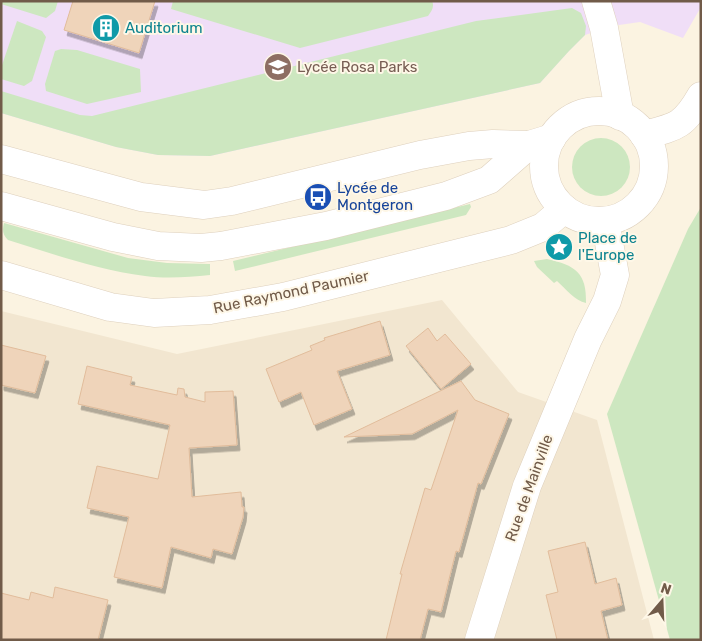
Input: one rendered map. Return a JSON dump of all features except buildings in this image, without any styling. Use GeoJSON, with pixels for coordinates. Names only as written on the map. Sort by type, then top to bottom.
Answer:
{"type":"FeatureCollection","features":[{"type":"Feature","properties":{"kind":"street"},"geometry":{"type":"LineString","coordinates":[[596,1],[604,28],[620,116]]}},
{"type":"Feature","properties":{"kind":"street"},"geometry":{"type":"LineString","coordinates":[[644,135],[673,128],[692,112],[701,96]]}},
{"type":"Feature","properties":{"kind":"street"},"geometry":{"type":"LineString","coordinates":[[1,206],[113,237],[158,246],[201,248],[246,242],[326,226],[446,196],[489,180],[575,117],[590,112],[605,112],[620,116],[634,124],[644,135],[651,148],[654,162],[653,176],[649,189],[631,211],[618,218],[605,221],[590,221],[576,216],[564,209],[553,197],[546,183],[544,168],[546,152],[541,142]]}},
{"type":"Feature","properties":{"kind":"street"},"geometry":{"type":"LineString","coordinates":[[1,159],[141,197],[204,205],[232,202],[420,155],[469,146],[541,142]]}},
{"type":"Feature","properties":{"kind":"street","name":"Rue Raymond Paumier"},"geometry":{"type":"LineString","coordinates":[[1,275],[110,306],[154,313],[210,310],[283,297],[511,240],[543,227],[564,209]]}},
{"type":"Feature","properties":{"kind":"street","name":"Rue de Mainville"},"geometry":{"type":"LineString","coordinates":[[480,640],[527,486],[588,339],[607,301],[615,275],[605,221]]}},
{"type":"Feature","properties":{"kind":"shaded area","name":"Lycée Rosa Parks"},"geometry":{"type":"Polygon","coordinates":[[[1,1],[701,1],[701,7],[683,38],[640,22],[612,26],[585,35],[540,83],[210,156],[158,155],[116,147],[1,113],[1,1]]]}},
{"type":"Feature","properties":{"kind":"shaded area"},"geometry":{"type":"Polygon","coordinates":[[[442,300],[518,392],[597,420],[654,640],[1,640],[1,311],[177,354],[442,300]]]}},
{"type":"Feature","properties":{"kind":"green space"},"geometry":{"type":"Polygon","coordinates":[[[1,1],[58,1],[55,11],[46,18],[1,4],[1,1]]]}},
{"type":"Feature","properties":{"kind":"green space"},"geometry":{"type":"Polygon","coordinates":[[[173,1],[432,1],[433,5],[428,16],[300,48],[171,9],[173,1]]]}},
{"type":"Feature","properties":{"kind":"green space"},"geometry":{"type":"Polygon","coordinates":[[[572,8],[581,13],[586,26],[585,35],[540,83],[210,156],[158,155],[116,147],[1,113],[1,91],[80,115],[92,116],[476,21],[572,8]]]}},
{"type":"Feature","properties":{"kind":"green space"},"geometry":{"type":"Polygon","coordinates":[[[17,21],[42,31],[46,37],[32,81],[24,86],[1,79],[1,68],[17,21]]]}},
{"type":"Feature","properties":{"kind":"green space"},"geometry":{"type":"Polygon","coordinates":[[[61,49],[77,50],[140,69],[141,92],[87,104],[46,91],[45,84],[55,51],[61,49]]]}},
{"type":"Feature","properties":{"kind":"green space"},"geometry":{"type":"Polygon","coordinates":[[[601,138],[617,143],[625,151],[630,167],[625,183],[617,191],[601,196],[585,191],[577,183],[572,167],[577,151],[585,143],[601,138]]]}},
{"type":"Feature","properties":{"kind":"green space"},"geometry":{"type":"Polygon","coordinates":[[[470,204],[471,207],[466,215],[235,271],[233,261],[470,204]]]}},
{"type":"Feature","properties":{"kind":"green space"},"geometry":{"type":"Polygon","coordinates":[[[701,207],[701,640],[670,640],[607,414],[688,229],[701,207]]]}},
{"type":"Feature","properties":{"kind":"green space"},"geometry":{"type":"Polygon","coordinates":[[[4,223],[128,258],[167,263],[210,264],[210,275],[153,277],[93,266],[8,240],[3,233],[4,223]]]}},
{"type":"Feature","properties":{"kind":"green space"},"geometry":{"type":"Polygon","coordinates":[[[547,259],[565,264],[577,272],[584,284],[586,303],[574,297],[557,281],[554,283],[537,267],[534,261],[547,259]]]}},
{"type":"Feature","properties":{"kind":"place","name":"Auditorium"},"geometry":{"type":"Point","coordinates":[106,28]}},
{"type":"Feature","properties":{"kind":"place","name":"Lycée Rosa Parks"},"geometry":{"type":"Point","coordinates":[278,67]}},
{"type":"Feature","properties":{"kind":"place","name":"Lycée de Montgeron"},"geometry":{"type":"Point","coordinates":[318,197]}},
{"type":"Feature","properties":{"kind":"place","name":"Place de l'Europe"},"geometry":{"type":"Point","coordinates":[559,247]}}]}
